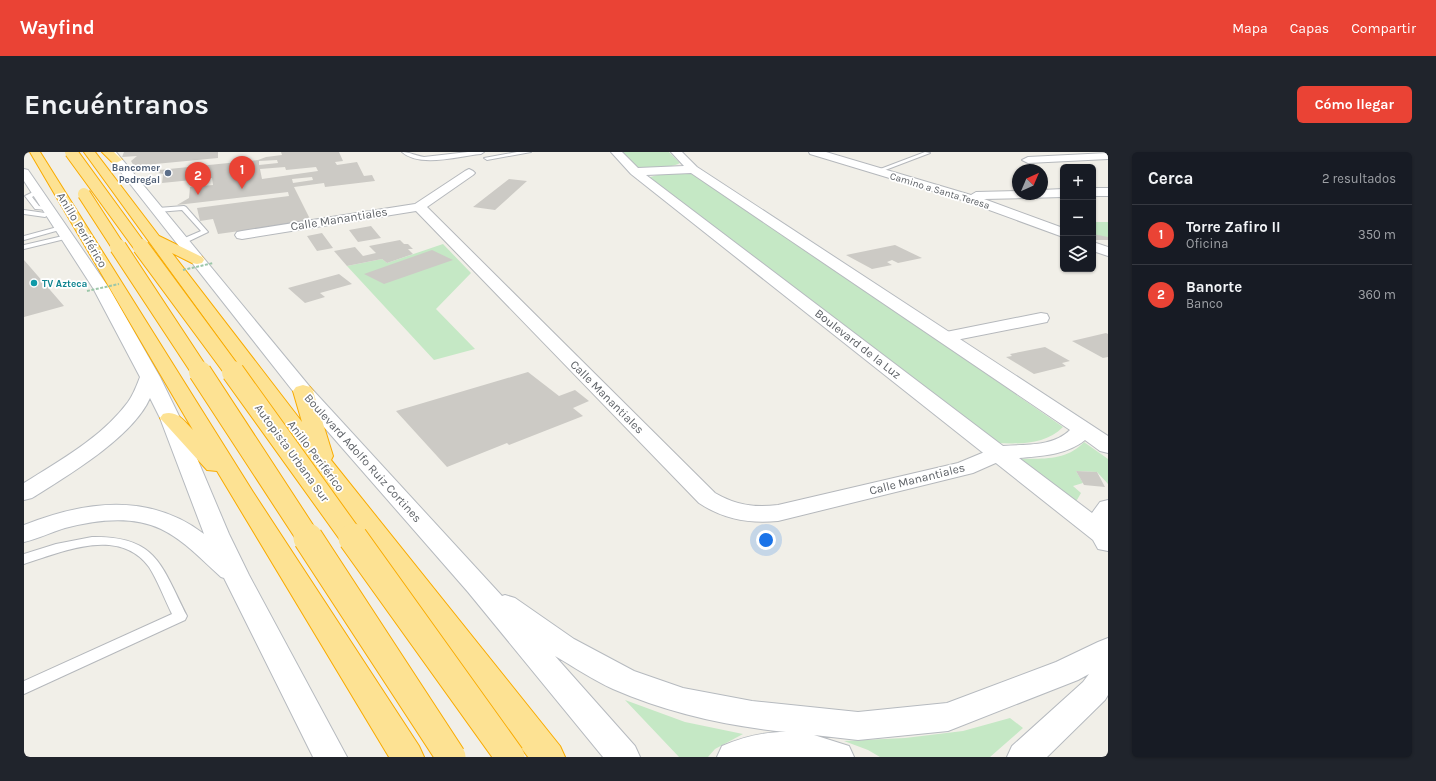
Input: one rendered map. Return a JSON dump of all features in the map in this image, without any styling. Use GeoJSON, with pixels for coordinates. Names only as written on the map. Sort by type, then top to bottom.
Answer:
{"type":"FeatureCollection","features":[{"type":"Feature","properties":{"kind":"highway","name":"Anillo Periférico"},"geometry":{"type":"LineString","coordinates":[[35,152],[242,493],[407,757]]}},
{"type":"Feature","properties":{"kind":"highway"},"geometry":{"type":"LineString","coordinates":[[56,152],[451,757]]}},
{"type":"Feature","properties":{"kind":"highway","name":"Autopista Urbana Sur"},"geometry":{"type":"LineString","coordinates":[[70,152],[274,428],[510,757]]}},
{"type":"Feature","properties":{"kind":"highway","name":"Anillo Periférico"},"geometry":{"type":"LineString","coordinates":[[102,155],[152,238],[326,469],[548,757]]}},
{"type":"Feature","properties":{"kind":"highway"},"geometry":{"type":"LineString","coordinates":[[152,238],[197,260]]}},
{"type":"Feature","properties":{"kind":"highway"},"geometry":{"type":"LineString","coordinates":[[303,391],[326,469]]}},
{"type":"Feature","properties":{"kind":"highway"},"geometry":{"type":"LineString","coordinates":[[170,418],[242,493]]}},
{"type":"Feature","properties":{"kind":"street","name":"Boulevard de la Luz"},"geometry":{"type":"LineString","coordinates":[[616,152],[635,172],[999,453],[1105,540]]}},
{"type":"Feature","properties":{"kind":"street"},"geometry":{"type":"LineString","coordinates":[[676,152],[693,168],[1107,445]]}},
{"type":"Feature","properties":{"kind":"street","name":"Camino a Santa Teresa"},"geometry":{"type":"LineString","coordinates":[[814,152],[963,196],[1060,232]]}},
{"type":"Feature","properties":{"kind":"street","name":"Boulevard Adolfo Ruiz Cortines"},"geometry":{"type":"LineString","coordinates":[[102,155],[158,210],[303,391],[477,585],[623,757]]}},
{"type":"Feature","properties":{"kind":"street"},"geometry":{"type":"LineString","coordinates":[[1028,160],[1108,156]]}},
{"type":"Feature","properties":{"kind":"street"},"geometry":{"type":"LineString","coordinates":[[635,172],[693,168]]}},
{"type":"Feature","properties":{"kind":"street"},"geometry":{"type":"LineString","coordinates":[[419,207],[469,173]]}},
{"type":"Feature","properties":{"kind":"street"},"geometry":{"type":"LineString","coordinates":[[1096,192],[1108,192]]}},
{"type":"Feature","properties":{"kind":"street"},"geometry":{"type":"LineString","coordinates":[[1048,194],[1060,193]]}},
{"type":"Feature","properties":{"kind":"street"},"geometry":{"type":"LineString","coordinates":[[963,196],[1012,195]]}},
{"type":"Feature","properties":{"kind":"street"},"geometry":{"type":"LineString","coordinates":[[40,197],[101,288],[150,377],[170,418],[217,534],[236,576],[330,757]]}},
{"type":"Feature","properties":{"kind":"street","name":"Calle Manantiales"},"geometry":{"type":"LineString","coordinates":[[242,235],[419,207],[707,498],[727,509],[753,515],[778,513],[965,468],[999,453],[1038,450],[1061,445],[1071,440],[1084,429]]}},
{"type":"Feature","properties":{"kind":"street"},"geometry":{"type":"LineString","coordinates":[[1096,247],[1108,252]]}},
{"type":"Feature","properties":{"kind":"street"},"geometry":{"type":"LineString","coordinates":[[946,337],[1041,318]]}},
{"type":"Feature","properties":{"kind":"street"},"geometry":{"type":"LineString","coordinates":[[24,493],[77,460],[118,426],[138,403],[150,377]]}},
{"type":"Feature","properties":{"kind":"street"},"geometry":{"type":"LineString","coordinates":[[1105,540],[1101,520],[1108,508]]}},
{"type":"Feature","properties":{"kind":"street"},"geometry":{"type":"LineString","coordinates":[[24,534],[58,522],[91,514],[115,512],[139,513],[168,522],[191,535],[236,576]]}},
{"type":"Feature","properties":{"kind":"street"},"geometry":{"type":"LineString","coordinates":[[477,585],[564,647],[623,680],[683,701],[767,716],[858,726],[948,717],[1067,671],[1108,650]]}},
{"type":"Feature","properties":{"kind":"street"},"geometry":{"type":"LineString","coordinates":[[1024,757],[1094,691],[1108,670]]}},
{"type":"Feature","properties":{"kind":"street"},"geometry":{"type":"LineString","coordinates":[[734,757],[741,753],[755,750],[784,747],[807,749],[837,757]]}},
{"type":"Feature","properties":{"kind":"lane"},"geometry":{"type":"LineString","coordinates":[[405,152],[416,158],[424,159],[481,152]]}},
{"type":"Feature","properties":{"kind":"lane"},"geometry":{"type":"LineString","coordinates":[[487,158],[528,152]]}},
{"type":"Feature","properties":{"kind":"lane"},"geometry":{"type":"LineString","coordinates":[[878,171],[927,153]]}},
{"type":"Feature","properties":{"kind":"lane"},"geometry":{"type":"LineString","coordinates":[[24,212],[40,197]]}},
{"type":"Feature","properties":{"kind":"lane"},"geometry":{"type":"LineString","coordinates":[[24,238],[40,197]]}},
{"type":"Feature","properties":{"kind":"lane"},"geometry":{"type":"LineString","coordinates":[[24,247],[40,197]]}},
{"type":"Feature","properties":{"kind":"lane"},"geometry":{"type":"LineString","coordinates":[[158,210],[184,208],[205,232],[183,242]]}},
{"type":"Feature","properties":{"kind":"lane"},"geometry":{"type":"LineString","coordinates":[[24,559],[58,546],[79,542],[116,542],[140,551],[154,564],[180,616],[24,688]]}},
{"type":"Feature","properties":{"kind":"green space"},"geometry":{"type":"Polygon","coordinates":[[[621,152],[669,152],[680,163],[657,168],[638,168],[634,166],[621,152]]]}},
{"type":"Feature","properties":{"kind":"green space"},"geometry":{"type":"Polygon","coordinates":[[[661,174],[698,174],[1063,427],[1056,433],[1040,440],[1023,443],[996,443],[647,178],[661,174]]]}},
{"type":"Feature","properties":{"kind":"green space"},"geometry":{"type":"Polygon","coordinates":[[[1096,222],[1108,222],[1108,240],[1096,240],[1096,222]]]}},
{"type":"Feature","properties":{"kind":"green space"},"geometry":{"type":"Polygon","coordinates":[[[443,244],[471,273],[436,309],[475,349],[434,360],[347,266],[382,259],[387,263],[443,244]]]}},
{"type":"Feature","properties":{"kind":"green space"},"geometry":{"type":"Polygon","coordinates":[[[1084,442],[1108,459],[1108,484],[1097,472],[1076,471],[1083,483],[1073,486],[1081,493],[1074,505],[1012,458],[1041,459],[1060,456],[1069,453],[1084,442]]]}},
{"type":"Feature","properties":{"kind":"green space"},"geometry":{"type":"Polygon","coordinates":[[[625,700],[685,722],[743,734],[715,749],[708,757],[679,757],[625,700]]]}},
{"type":"Feature","properties":{"kind":"green space"},"geometry":{"type":"Polygon","coordinates":[[[1010,718],[1023,728],[990,757],[880,757],[868,750],[844,741],[905,738],[963,731],[1010,718]]]}},
{"type":"Feature","properties":{"kind":"building"},"geometry":{"type":"Polygon","coordinates":[[[124,152],[218,152],[218,158],[134,166],[131,161],[137,156],[122,157],[124,152]]]}},
{"type":"Feature","properties":{"kind":"building"},"geometry":{"type":"Polygon","coordinates":[[[281,152],[339,152],[343,161],[335,162],[337,165],[357,162],[364,176],[372,175],[375,181],[325,187],[324,183],[294,187],[311,221],[218,234],[213,219],[200,221],[197,208],[289,196],[288,192],[177,205],[189,198],[190,187],[213,185],[212,178],[162,183],[163,174],[149,171],[258,160],[266,157],[282,155],[281,152]],[[277,160],[259,161],[259,165],[278,163],[277,160]],[[285,167],[260,169],[262,179],[318,171],[316,167],[286,170],[285,167]],[[312,177],[292,179],[293,183],[313,180],[312,177]]]}},
{"type":"Feature","properties":{"kind":"building"},"geometry":{"type":"Polygon","coordinates":[[[509,179],[527,181],[495,210],[473,207],[509,179]]]}},
{"type":"Feature","properties":{"kind":"building"},"geometry":{"type":"Polygon","coordinates":[[[371,226],[381,238],[358,242],[349,230],[371,226]]]}},
{"type":"Feature","properties":{"kind":"building"},"geometry":{"type":"Polygon","coordinates":[[[322,233],[333,248],[317,251],[307,236],[322,233]]]}},
{"type":"Feature","properties":{"kind":"building"},"geometry":{"type":"Polygon","coordinates":[[[1096,235],[1108,237],[1108,240],[1096,240],[1096,235]]]}},
{"type":"Feature","properties":{"kind":"building"},"geometry":{"type":"Polygon","coordinates":[[[400,240],[404,244],[408,244],[413,249],[408,249],[413,254],[387,263],[382,259],[347,266],[334,251],[355,247],[363,256],[376,253],[369,246],[400,240]]]}},
{"type":"Feature","properties":{"kind":"building"},"geometry":{"type":"Polygon","coordinates":[[[895,245],[922,258],[898,263],[892,260],[887,262],[892,265],[872,269],[846,255],[895,245]]]}},
{"type":"Feature","properties":{"kind":"building"},"geometry":{"type":"Polygon","coordinates":[[[432,250],[453,260],[384,284],[364,274],[432,250]]]}},
{"type":"Feature","properties":{"kind":"building","name":"TV Azteca"},"geometry":{"type":"Polygon","coordinates":[[[24,260],[64,306],[24,317],[24,260]]]}},
{"type":"Feature","properties":{"kind":"building"},"geometry":{"type":"Polygon","coordinates":[[[339,274],[352,284],[320,293],[325,297],[305,303],[288,288],[339,274]]]}},
{"type":"Feature","properties":{"kind":"building"},"geometry":{"type":"Polygon","coordinates":[[[1106,333],[1108,334],[1108,357],[1103,358],[1072,341],[1106,333]]]}},
{"type":"Feature","properties":{"kind":"building"},"geometry":{"type":"Polygon","coordinates":[[[1045,347],[1070,361],[1062,363],[1066,366],[1034,374],[1006,357],[1012,356],[1010,354],[1045,347]]]}},
{"type":"Feature","properties":{"kind":"building"},"geometry":{"type":"Polygon","coordinates":[[[528,372],[559,396],[575,390],[589,401],[573,408],[583,416],[509,445],[507,443],[447,467],[396,411],[528,372]]]}},
{"type":"Feature","properties":{"kind":"building"},"geometry":{"type":"Polygon","coordinates":[[[1076,471],[1097,472],[1105,487],[1084,485],[1076,471]]]}},
{"type":"Feature","properties":{"kind":"place","name":"Bancomer Pedregal"},"geometry":{"type":"Point","coordinates":[168,173]}},
{"type":"Feature","properties":{"kind":"place","name":"Torre Zafiro II"},"geometry":{"type":"Point","coordinates":[242,189]}},
{"type":"Feature","properties":{"kind":"place","name":"Banorte"},"geometry":{"type":"Point","coordinates":[198,195]}},
{"type":"Feature","properties":{"kind":"place","name":"TV Azteca"},"geometry":{"type":"Point","coordinates":[34,283]}}]}
